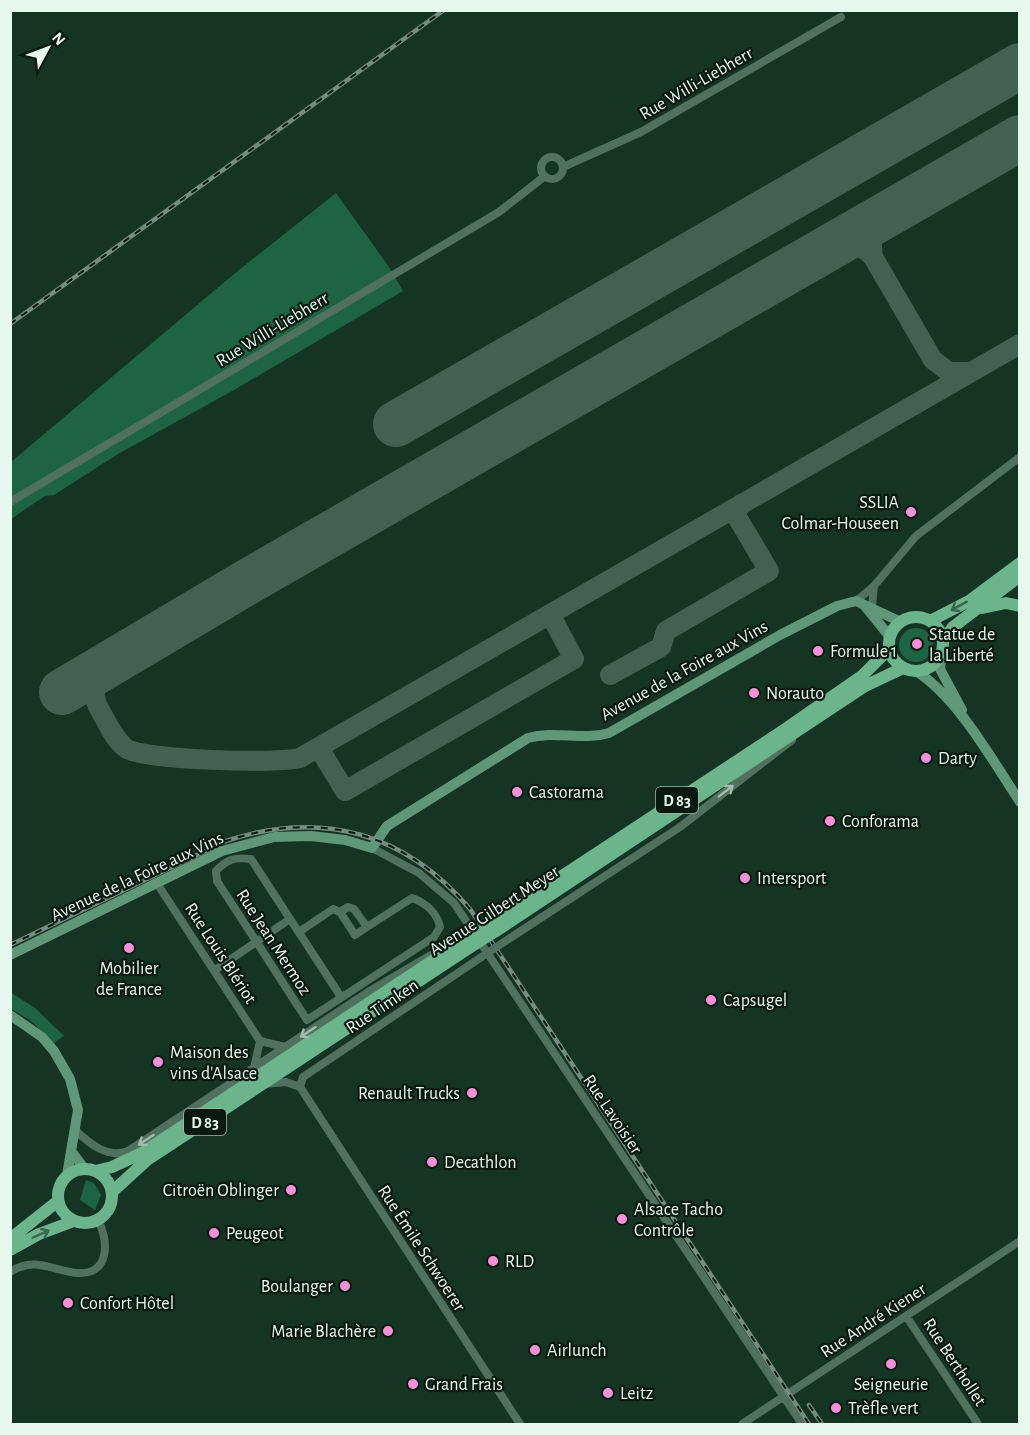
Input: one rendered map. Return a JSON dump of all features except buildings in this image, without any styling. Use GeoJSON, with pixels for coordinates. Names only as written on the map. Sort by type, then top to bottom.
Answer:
{"type":"FeatureCollection","features":[{"type":"Feature","properties":{"kind":"main road"},"geometry":{"type":"LineString","coordinates":[[930,621],[969,601],[1020,562]]}},
{"type":"Feature","properties":{"kind":"main road"},"geometry":{"type":"LineString","coordinates":[[943,646],[941,633],[930,621],[915,617],[901,622],[890,643],[896,663],[903,668],[916,672],[933,666],[943,646],[951,630],[1020,576]]}},
{"type":"Feature","properties":{"kind":"main road"},"geometry":{"type":"LineString","coordinates":[[975,610],[1006,603],[1020,606]]}},
{"type":"Feature","properties":{"kind":"main road","name":"Avenue Gilbert Meyer"},"geometry":{"type":"LineString","coordinates":[[493,927],[833,697],[870,670],[890,643]]}},
{"type":"Feature","properties":{"kind":"main road","name":"Avenue Gilbert Meyer"},"geometry":{"type":"LineString","coordinates":[[67,1175],[112,1167],[142,1153],[865,686],[903,668]]}},
{"type":"Feature","properties":{"kind":"main road","name":"Avenue Gilbert Meyer"},"geometry":{"type":"LineString","coordinates":[[98,1220],[109,1208],[112,1192],[147,1160],[263,1084],[469,942]]}},
{"type":"Feature","properties":{"kind":"main road"},"geometry":{"type":"LineString","coordinates":[[90,1170],[106,1179],[112,1192]]}},
{"type":"Feature","properties":{"kind":"main road"},"geometry":{"type":"LineString","coordinates":[[67,1175],[59,1186],[58,1201],[63,1213],[74,1221],[88,1223],[98,1220]]}},
{"type":"Feature","properties":{"kind":"main road"},"geometry":{"type":"LineString","coordinates":[[10,1239],[58,1201]]}},
{"type":"Feature","properties":{"kind":"main road"},"geometry":{"type":"LineString","coordinates":[[10,1251],[39,1234],[74,1221]]}},
{"type":"Feature","properties":{"kind":"street","name":"Rue Willi-Liebherr"},"geometry":{"type":"LineString","coordinates":[[563,167],[558,159],[548,158],[542,166],[545,176],[551,179],[558,177],[563,167],[642,132],[841,17]]}},
{"type":"Feature","properties":{"kind":"street","name":"Rue Willi-Liebherr"},"geometry":{"type":"LineString","coordinates":[[10,502],[500,212],[545,176]]}},
{"type":"Feature","properties":{"kind":"street","name":"Avenue de la Foire aux Vins"},"geometry":{"type":"LineString","coordinates":[[10,955],[222,851],[274,837],[311,836],[345,840],[372,849],[387,826],[528,738],[550,733],[600,736],[609,733],[780,635],[837,606],[864,604],[874,586],[916,536],[1020,457]]}},
{"type":"Feature","properties":{"kind":"street"},"geometry":{"type":"LineString","coordinates":[[864,604],[874,586]]}},
{"type":"Feature","properties":{"kind":"street"},"geometry":{"type":"LineString","coordinates":[[864,604],[901,622]]}},
{"type":"Feature","properties":{"kind":"street"},"geometry":{"type":"LineString","coordinates":[[864,604],[890,643]]}},
{"type":"Feature","properties":{"kind":"street"},"geometry":{"type":"LineString","coordinates":[[943,646],[940,669],[942,675],[978,739],[1020,802]]}},
{"type":"Feature","properties":{"kind":"street"},"geometry":{"type":"LineString","coordinates":[[916,672],[933,682],[978,739]]}},
{"type":"Feature","properties":{"kind":"street","name":"Rue Timken"},"geometry":{"type":"LineString","coordinates":[[300,1087],[303,1077],[680,827],[784,747],[809,724]]}},
{"type":"Feature","properties":{"kind":"street","name":"Rue Lavoisier"},"geometry":{"type":"LineString","coordinates":[[372,849],[419,873],[454,903],[802,1425]]}},
{"type":"Feature","properties":{"kind":"street","name":"Rue Jean Mermoz"},"geometry":{"type":"LineString","coordinates":[[290,919],[251,859],[237,858],[225,861],[216,871],[217,881],[307,1020],[341,997]]}},
{"type":"Feature","properties":{"kind":"street","name":"Rue Louis Blériot"},"geometry":{"type":"LineString","coordinates":[[156,882],[260,1041]]}},
{"type":"Feature","properties":{"kind":"street"},"geometry":{"type":"LineString","coordinates":[[299,932],[333,909],[340,912],[355,935],[412,898],[422,901],[438,918],[440,927],[434,936],[341,997],[334,1015]]}},
{"type":"Feature","properties":{"kind":"street"},"geometry":{"type":"LineString","coordinates":[[340,912],[348,907],[354,909],[367,927]]}},
{"type":"Feature","properties":{"kind":"street"},"geometry":{"type":"LineString","coordinates":[[215,970],[290,919],[341,997]]}},
{"type":"Feature","properties":{"kind":"street","name":"Avenue Gilbert Meyer"},"geometry":{"type":"LineString","coordinates":[[75,1130],[102,1150],[117,1155],[128,1151],[368,992],[438,950],[469,942]]}},
{"type":"Feature","properties":{"kind":"street"},"geometry":{"type":"LineString","coordinates":[[341,997],[368,992]]}},
{"type":"Feature","properties":{"kind":"street"},"geometry":{"type":"LineString","coordinates":[[10,1015],[42,1037],[65,1067],[78,1110],[67,1175]]}},
{"type":"Feature","properties":{"kind":"street"},"geometry":{"type":"LineString","coordinates":[[254,1069],[260,1041],[287,1047]]}},
{"type":"Feature","properties":{"kind":"street"},"geometry":{"type":"LineString","coordinates":[[263,1084],[286,1082],[300,1087]]}},
{"type":"Feature","properties":{"kind":"street","name":"Rue Émile Schwoerer"},"geometry":{"type":"LineString","coordinates":[[300,1087],[520,1425]]}},
{"type":"Feature","properties":{"kind":"street"},"geometry":{"type":"LineString","coordinates":[[71,1151],[90,1170]]}},
{"type":"Feature","properties":{"kind":"street"},"geometry":{"type":"LineString","coordinates":[[10,1272],[33,1264],[53,1265],[77,1273],[90,1272],[99,1265],[107,1250],[105,1234],[98,1220]]}},
{"type":"Feature","properties":{"kind":"street","name":"Rue André Kiener"},"geometry":{"type":"LineString","coordinates":[[742,1425],[1020,1241]]}},
{"type":"Feature","properties":{"kind":"street","name":"Rue Berthollet"},"geometry":{"type":"LineString","coordinates":[[906,1316],[978,1425]]}},
{"type":"Feature","properties":{"kind":"green space"},"geometry":{"type":"Polygon","coordinates":[[[336,193],[389,267],[403,291],[234,390],[118,454],[54,495],[45,496],[11,519],[11,462],[234,274],[336,193]]]}},
{"type":"Feature","properties":{"kind":"green space"},"geometry":{"type":"Polygon","coordinates":[[[916,628],[928,633],[933,645],[928,657],[916,662],[904,657],[899,645],[904,633],[916,628]]]}},
{"type":"Feature","properties":{"kind":"green space"},"geometry":{"type":"Polygon","coordinates":[[[10,992],[35,1008],[64,1036],[54,1043],[30,1020],[11,1009],[10,992]]]}},
{"type":"Feature","properties":{"kind":"green space"},"geometry":{"type":"Polygon","coordinates":[[[86,1180],[94,1183],[101,1195],[95,1210],[80,1200],[86,1180]]]}},
{"type":"Feature","properties":{"kind":"taxiway"},"geometry":{"type":"LineString","coordinates":[[885,216],[871,237],[873,257],[933,360],[949,372],[970,372]]}},
{"type":"Feature","properties":{"kind":"taxiway"},"geometry":{"type":"LineString","coordinates":[[832,246],[854,245],[864,249],[873,257]]}},
{"type":"Feature","properties":{"kind":"taxiway"},"geometry":{"type":"LineString","coordinates":[[110,663],[97,680],[95,698],[112,732],[127,749],[159,756],[212,760],[266,761],[300,758],[1020,344]]}},
{"type":"Feature","properties":{"kind":"taxiway"},"geometry":{"type":"LineString","coordinates":[[610,675],[661,647],[666,631],[769,571],[737,517],[741,504]]}},
{"type":"Feature","properties":{"kind":"taxiway"},"geometry":{"type":"LineString","coordinates":[[319,748],[345,791],[574,659],[550,614]]}},
{"type":"Feature","properties":{"kind":"runway"},"geometry":{"type":"LineString","coordinates":[[396,424],[1020,66]]}},
{"type":"Feature","properties":{"kind":"runway"},"geometry":{"type":"LineString","coordinates":[[62,692],[249,581],[1020,138]]}},
{"type":"Feature","properties":{"kind":"railway"},"geometry":{"type":"LineString","coordinates":[[10,324],[444,10]]}},
{"type":"Feature","properties":{"kind":"railway"},"geometry":{"type":"LineString","coordinates":[[10,945],[226,841],[261,832],[295,827],[328,828],[360,834],[390,846],[418,862],[445,883],[470,909],[809,1424]]}},
{"type":"Feature","properties":{"kind":"railway"},"geometry":{"type":"LineString","coordinates":[[809,1405],[822,1424]]}},
{"type":"Feature","properties":{"kind":"place","name":"SSLIA Colmar-Houseen"},"geometry":{"type":"Point","coordinates":[911,512]}},
{"type":"Feature","properties":{"kind":"place","name":"Statue de la Liberté"},"geometry":{"type":"Point","coordinates":[917,644]}},
{"type":"Feature","properties":{"kind":"place","name":"Formule 1"},"geometry":{"type":"Point","coordinates":[818,651]}},
{"type":"Feature","properties":{"kind":"place","name":"Norauto"},"geometry":{"type":"Point","coordinates":[754,693]}},
{"type":"Feature","properties":{"kind":"place","name":"Darty"},"geometry":{"type":"Point","coordinates":[926,758]}},
{"type":"Feature","properties":{"kind":"place","name":"Castorama"},"geometry":{"type":"Point","coordinates":[517,792]}},
{"type":"Feature","properties":{"kind":"place","name":"Conforama"},"geometry":{"type":"Point","coordinates":[830,821]}},
{"type":"Feature","properties":{"kind":"place","name":"Intersport"},"geometry":{"type":"Point","coordinates":[745,878]}},
{"type":"Feature","properties":{"kind":"place","name":"Mobilier de France"},"geometry":{"type":"Point","coordinates":[129,948]}},
{"type":"Feature","properties":{"kind":"place","name":"Capsugel"},"geometry":{"type":"Point","coordinates":[711,1000]}},
{"type":"Feature","properties":{"kind":"place","name":"Maison des vins d'Alsace"},"geometry":{"type":"Point","coordinates":[158,1062]}},
{"type":"Feature","properties":{"kind":"place","name":"Renault Trucks"},"geometry":{"type":"Point","coordinates":[472,1093]}},
{"type":"Feature","properties":{"kind":"place","name":"Decathlon"},"geometry":{"type":"Point","coordinates":[432,1162]}},
{"type":"Feature","properties":{"kind":"place","name":"Citroën Oblinger"},"geometry":{"type":"Point","coordinates":[291,1190]}},
{"type":"Feature","properties":{"kind":"place","name":"Alsace Tacho Contrôle"},"geometry":{"type":"Point","coordinates":[622,1219]}},
{"type":"Feature","properties":{"kind":"place","name":"Peugeot"},"geometry":{"type":"Point","coordinates":[214,1233]}},
{"type":"Feature","properties":{"kind":"place","name":"RLD"},"geometry":{"type":"Point","coordinates":[493,1261]}},
{"type":"Feature","properties":{"kind":"place","name":"Boulanger"},"geometry":{"type":"Point","coordinates":[345,1286]}},
{"type":"Feature","properties":{"kind":"place","name":"Confort Hôtel"},"geometry":{"type":"Point","coordinates":[68,1303]}},
{"type":"Feature","properties":{"kind":"place","name":"Marie Blachère"},"geometry":{"type":"Point","coordinates":[388,1331]}},
{"type":"Feature","properties":{"kind":"place","name":"Airlunch"},"geometry":{"type":"Point","coordinates":[535,1350]}},
{"type":"Feature","properties":{"kind":"place","name":"Seigneurie"},"geometry":{"type":"Point","coordinates":[891,1364]}},
{"type":"Feature","properties":{"kind":"place","name":"Grand Frais"},"geometry":{"type":"Point","coordinates":[413,1384]}},
{"type":"Feature","properties":{"kind":"place","name":"Leitz"},"geometry":{"type":"Point","coordinates":[608,1393]}},
{"type":"Feature","properties":{"kind":"place","name":"Trèfle vert"},"geometry":{"type":"Point","coordinates":[836,1408]}}]}
